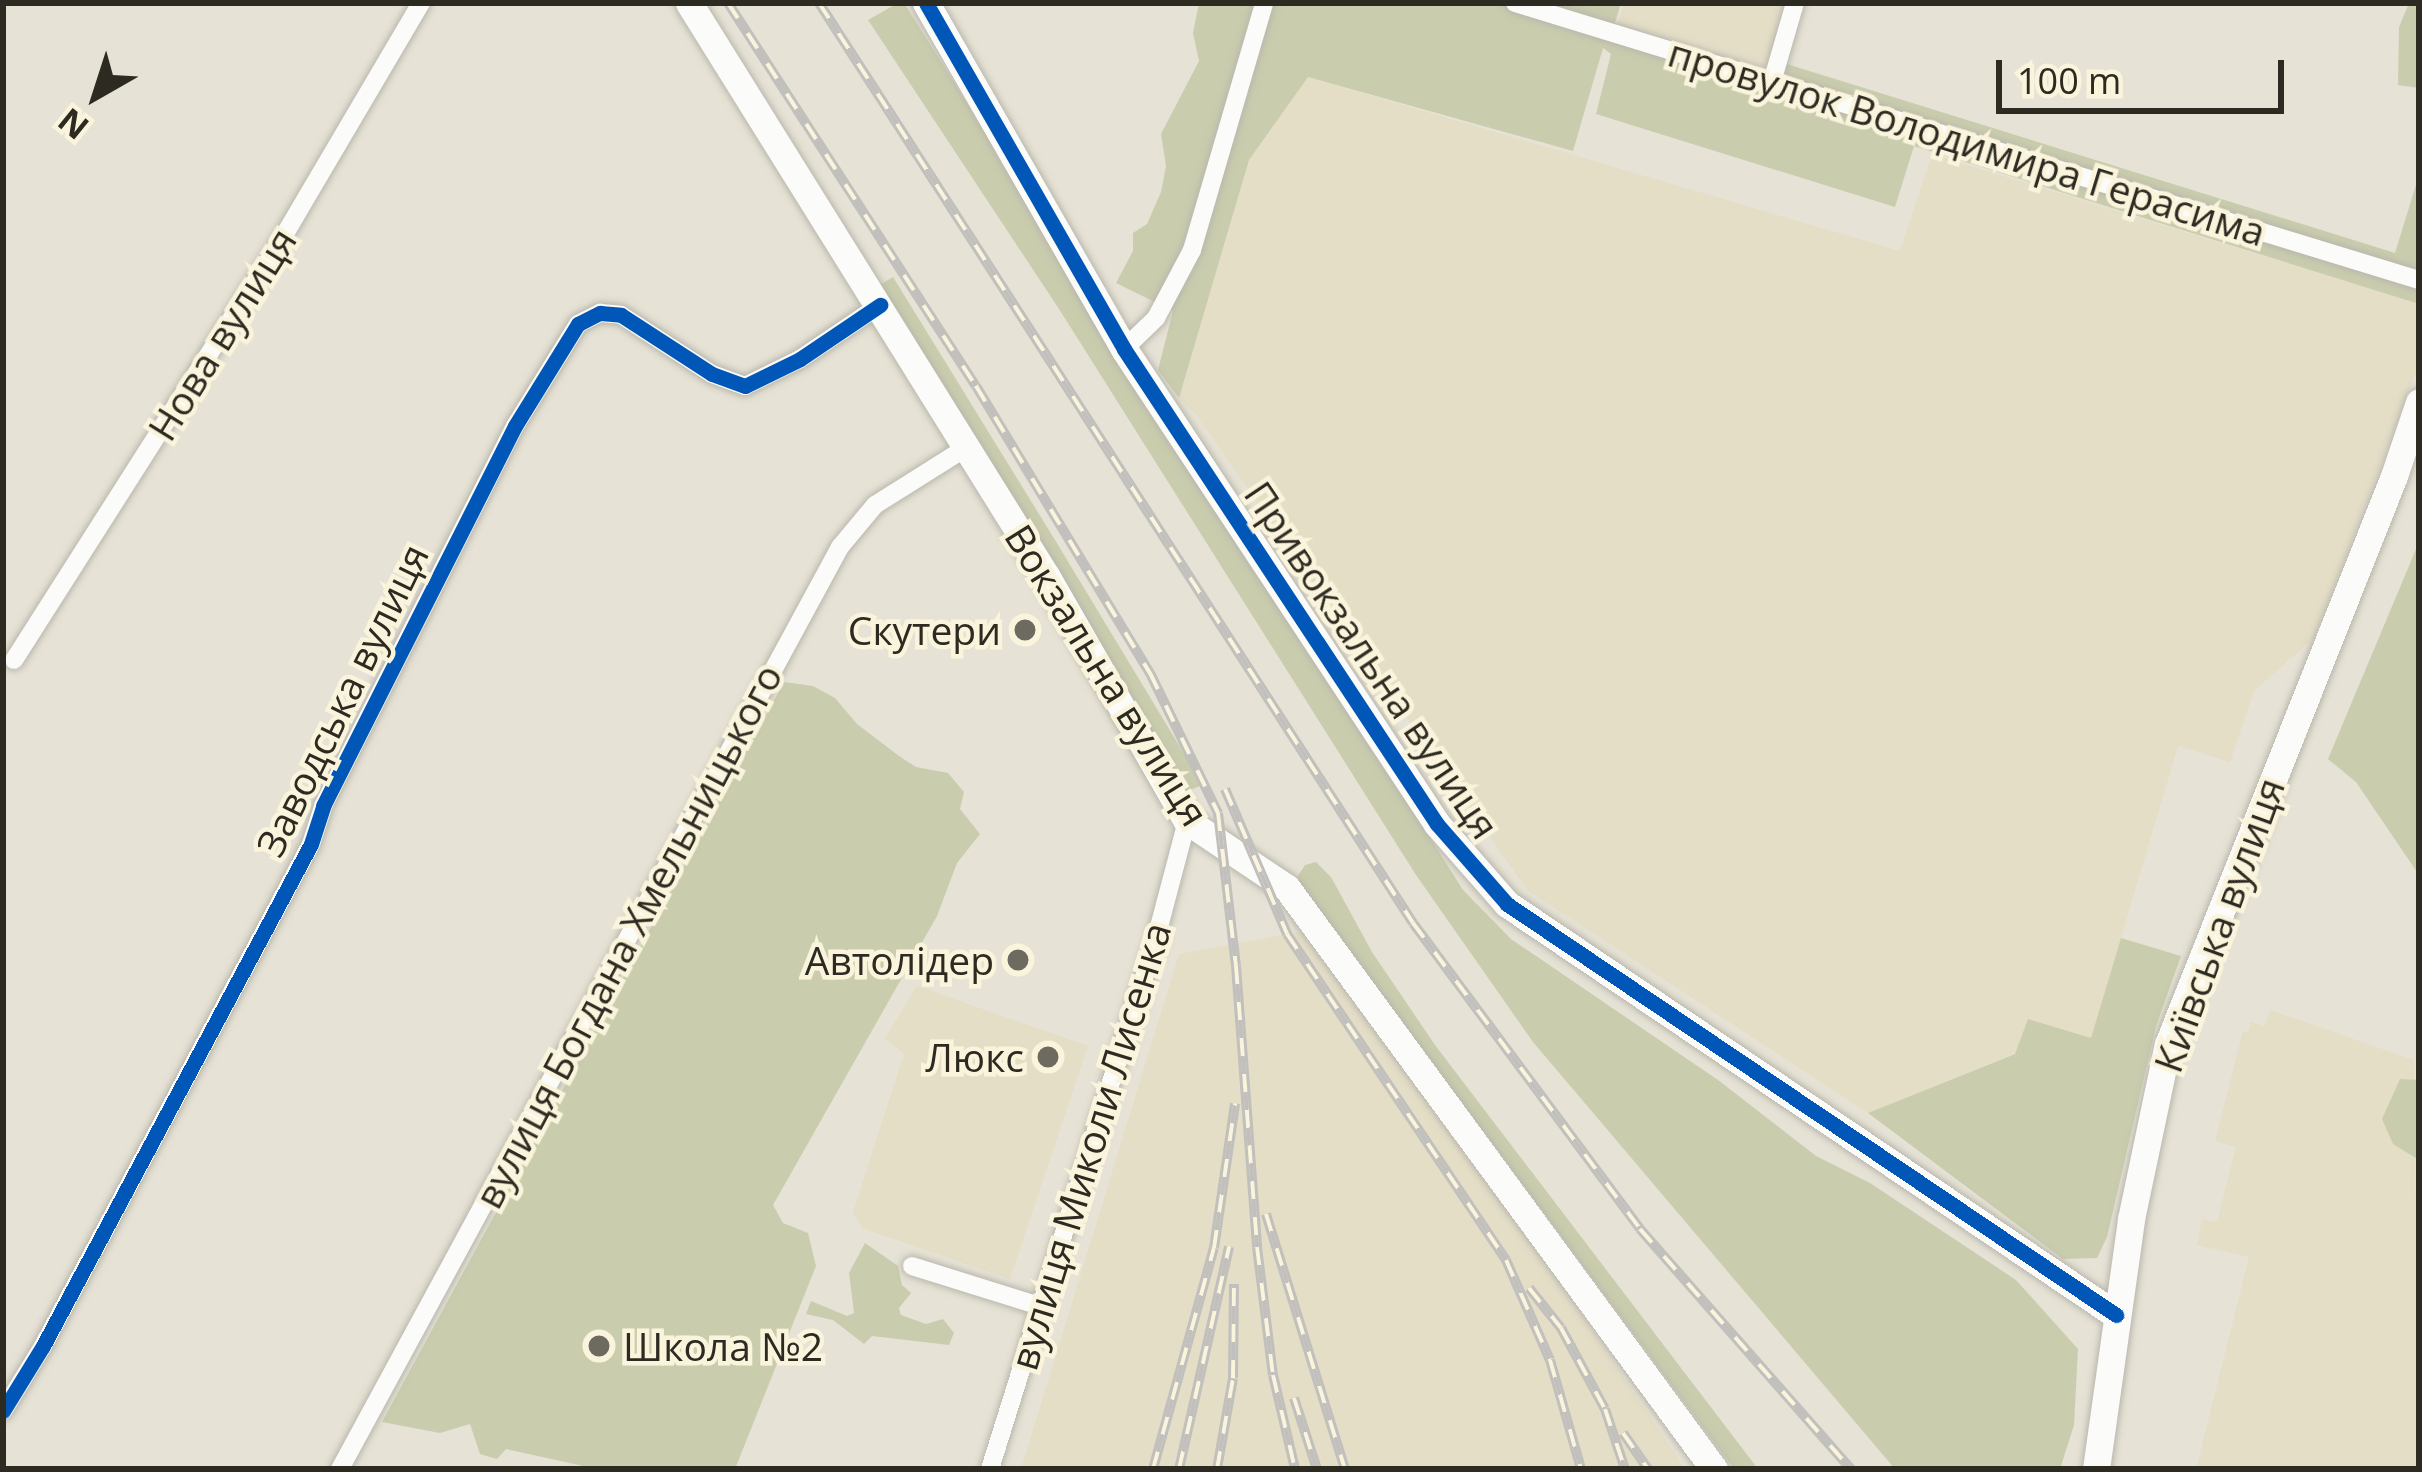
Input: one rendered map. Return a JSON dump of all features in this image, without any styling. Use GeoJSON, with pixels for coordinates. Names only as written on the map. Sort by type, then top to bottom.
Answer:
{"type":"FeatureCollection","features":[{"type":"Feature","properties":{"kind":"street","name":"Нова вулиця"},"geometry":{"type":"LineString","coordinates":[[14,660],[279,244],[421,3]]}},
{"type":"Feature","properties":{"kind":"street","name":"Вокзальна вулиця"},"geometry":{"type":"LineString","coordinates":[[689,3],[967,447],[1187,821],[1287,888],[1714,1469]]}},
{"type":"Feature","properties":{"kind":"street","name":"Привокзальна вулиця"},"geometry":{"type":"LineString","coordinates":[[926,3],[1124,349],[1437,824],[1507,904],[2116,1315]]}},
{"type":"Feature","properties":{"kind":"street"},"geometry":{"type":"LineString","coordinates":[[1124,349],[1156,318],[1192,250],[1264,3]]}},
{"type":"Feature","properties":{"kind":"street","name":"провулок Володимира Герасима"},"geometry":{"type":"LineString","coordinates":[[1515,3],[2419,280]]}},
{"type":"Feature","properties":{"kind":"street"},"geometry":{"type":"LineString","coordinates":[[1772,82],[1795,3]]}},
{"type":"Feature","properties":{"kind":"street","name":"Заводська вулиця"},"geometry":{"type":"LineString","coordinates":[[3,1411],[8,1383],[43,1346],[311,844],[322,806],[515,426],[578,324],[600,314],[621,315],[712,374],[745,386],[800,359],[880,305]]}},
{"type":"Feature","properties":{"kind":"street","name":"Київська вулиця"},"geometry":{"type":"LineString","coordinates":[[2098,1456],[2116,1315],[2168,1044],[2389,491],[2419,402]]}},
{"type":"Feature","properties":{"kind":"street","name":"вулиця Богдана Хмельницького"},"geometry":{"type":"LineString","coordinates":[[340,1469],[840,547],[875,505],[967,447]]}},
{"type":"Feature","properties":{"kind":"street","name":"вулиця Миколи Лисенка"},"geometry":{"type":"LineString","coordinates":[[990,1469],[1155,942],[1187,821]]}},
{"type":"Feature","properties":{"kind":"street"},"geometry":{"type":"LineString","coordinates":[[912,1266],[1040,1306]]}},
{"type":"Feature","properties":{"kind":"street"},"geometry":{"type":"LineString","coordinates":[[2084,1469],[2098,1456]]}},
{"type":"Feature","properties":{"kind":"shaded area"},"geometry":{"type":"Polygon","coordinates":[[[1624,3],[1787,3],[1766,73],[1617,27],[1624,3]]]}},
{"type":"Feature","properties":{"kind":"shaded area"},"geometry":{"type":"Polygon","coordinates":[[[1308,77],[1900,251],[1932,154],[2419,304],[2419,364],[2314,638],[2254,691],[2230,762],[2178,746],[2091,1039],[2015,1053],[1868,1113],[1527,890],[1195,413],[1179,398],[1249,160],[1308,77]]]}},
{"type":"Feature","properties":{"kind":"shaded area"},"geometry":{"type":"Polygon","coordinates":[[[1304,931],[1568,1294],[1685,1469],[1021,1469],[1179,954],[1304,931]]]}},
{"type":"Feature","properties":{"kind":"shaded area"},"geometry":{"type":"Polygon","coordinates":[[[917,986],[1088,1046],[1010,1279],[862,1228],[853,1212],[904,1054],[885,1038],[917,986]]]}},
{"type":"Feature","properties":{"kind":"shaded area"},"geometry":{"type":"Polygon","coordinates":[[[2270,1010],[2414,1060],[2419,1469],[2196,1469],[2249,1257],[2197,1245],[2202,1219],[2217,1222],[2236,1147],[2215,1141],[2243,1031],[2248,1032],[2251,1022],[2265,1026],[2270,1010]]]}},
{"type":"Feature","properties":{"kind":"green space"},"geometry":{"type":"Polygon","coordinates":[[[904,3],[1463,890],[1511,939],[1718,1080],[1816,1156],[1870,1183],[2016,1280],[2078,1349],[2074,1425],[2060,1469],[1895,1469],[1533,1042],[1416,875],[1059,309],[868,20],[904,3]]]}},
{"type":"Feature","properties":{"kind":"green space"},"geometry":{"type":"Polygon","coordinates":[[[1199,3],[1621,3],[1614,26],[1766,73],[1771,59],[2395,253],[2419,175],[2419,304],[1914,146],[1895,207],[1596,114],[1611,54],[1603,48],[1573,151],[1308,77],[1249,160],[1179,398],[1158,370],[1173,311],[1116,283],[1133,251],[1133,233],[1147,224],[1161,192],[1166,166],[1161,134],[1199,61],[1193,33],[1199,3]]]}},
{"type":"Feature","properties":{"kind":"green space"},"geometry":{"type":"Polygon","coordinates":[[[2409,3],[2419,3],[2419,88],[2398,85],[2399,27],[2409,3]]]}},
{"type":"Feature","properties":{"kind":"green space"},"geometry":{"type":"Polygon","coordinates":[[[893,277],[1203,785],[1184,792],[878,286],[893,277]]]}},
{"type":"Feature","properties":{"kind":"green space"},"geometry":{"type":"Polygon","coordinates":[[[2419,542],[2419,875],[2356,782],[2328,759],[2419,542]]]}},
{"type":"Feature","properties":{"kind":"green space"},"geometry":{"type":"Polygon","coordinates":[[[784,682],[813,686],[835,698],[857,724],[899,756],[916,767],[948,773],[964,792],[960,809],[980,834],[957,863],[937,916],[773,1205],[783,1223],[808,1233],[816,1266],[735,1469],[597,1469],[506,1449],[497,1459],[480,1454],[470,1424],[440,1433],[382,1422],[784,682]]]}},
{"type":"Feature","properties":{"kind":"green space"},"geometry":{"type":"Polygon","coordinates":[[[1316,862],[1331,877],[1372,952],[1435,1045],[1758,1469],[1734,1469],[1296,879],[1305,865],[1316,862]]]}},
{"type":"Feature","properties":{"kind":"green space"},"geometry":{"type":"Polygon","coordinates":[[[2121,938],[2181,956],[2156,1026],[2107,1237],[2097,1258],[2063,1259],[1868,1113],[2015,1054],[2028,1019],[2091,1038],[2121,938]]]}},
{"type":"Feature","properties":{"kind":"green space"},"geometry":{"type":"Polygon","coordinates":[[[2400,1079],[2419,1080],[2419,1160],[2393,1144],[2382,1119],[2400,1079]]]}},
{"type":"Feature","properties":{"kind":"green space"},"geometry":{"type":"Polygon","coordinates":[[[865,1243],[898,1266],[902,1285],[911,1293],[899,1308],[901,1315],[926,1324],[943,1319],[954,1333],[949,1345],[872,1336],[864,1344],[833,1320],[806,1314],[811,1301],[847,1316],[854,1313],[849,1273],[865,1243]]]}},
{"type":"Feature","properties":{"kind":"railway"},"geometry":{"type":"LineString","coordinates":[[728,3],[976,386],[1150,673],[1218,813],[1236,966],[1257,1247],[1273,1375],[1295,1469]]}},
{"type":"Feature","properties":{"kind":"railway"},"geometry":{"type":"LineString","coordinates":[[819,3],[1413,923],[1640,1229],[1851,1469]]}},
{"type":"Feature","properties":{"kind":"railway"},"geometry":{"type":"LineString","coordinates":[[1225,789],[1287,934],[1506,1260],[1550,1360],[1581,1469]]}},
{"type":"Feature","properties":{"kind":"railway"},"geometry":{"type":"LineString","coordinates":[[1153,1469],[1214,1248],[1235,1104]]}},
{"type":"Feature","properties":{"kind":"railway"},"geometry":{"type":"LineString","coordinates":[[1266,1214],[1345,1469]]}},
{"type":"Feature","properties":{"kind":"railway"},"geometry":{"type":"LineString","coordinates":[[1179,1469],[1229,1247]]}},
{"type":"Feature","properties":{"kind":"railway"},"geometry":{"type":"LineString","coordinates":[[1217,1469],[1233,1378],[1234,1284]]}},
{"type":"Feature","properties":{"kind":"railway"},"geometry":{"type":"LineString","coordinates":[[1529,1288],[1561,1328],[1605,1409],[1625,1469]]}},
{"type":"Feature","properties":{"kind":"railway"},"geometry":{"type":"LineString","coordinates":[[1294,1398],[1317,1469]]}},
{"type":"Feature","properties":{"kind":"railway"},"geometry":{"type":"LineString","coordinates":[[1623,1433],[1648,1469]]}},
{"type":"Feature","properties":{"kind":"cycle path"},"geometry":{"type":"LineString","coordinates":[[926,3],[1124,349],[1437,824],[1507,904],[2116,1315]]}},
{"type":"Feature","properties":{"kind":"cycle path"},"geometry":{"type":"LineString","coordinates":[[3,1411],[43,1346],[311,844],[323,806],[515,426],[578,324],[600,313],[621,315],[712,374],[745,386],[800,359],[880,305]]}},
{"type":"Feature","properties":{"kind":"place","name":"Скутери"},"geometry":{"type":"Point","coordinates":[1025,630]}},
{"type":"Feature","properties":{"kind":"place","name":"Автолідер"},"geometry":{"type":"Point","coordinates":[1018,960]}},
{"type":"Feature","properties":{"kind":"place","name":"Люкс"},"geometry":{"type":"Point","coordinates":[1048,1057]}},
{"type":"Feature","properties":{"kind":"place","name":"Школа №2"},"geometry":{"type":"Point","coordinates":[599,1346]}}]}
